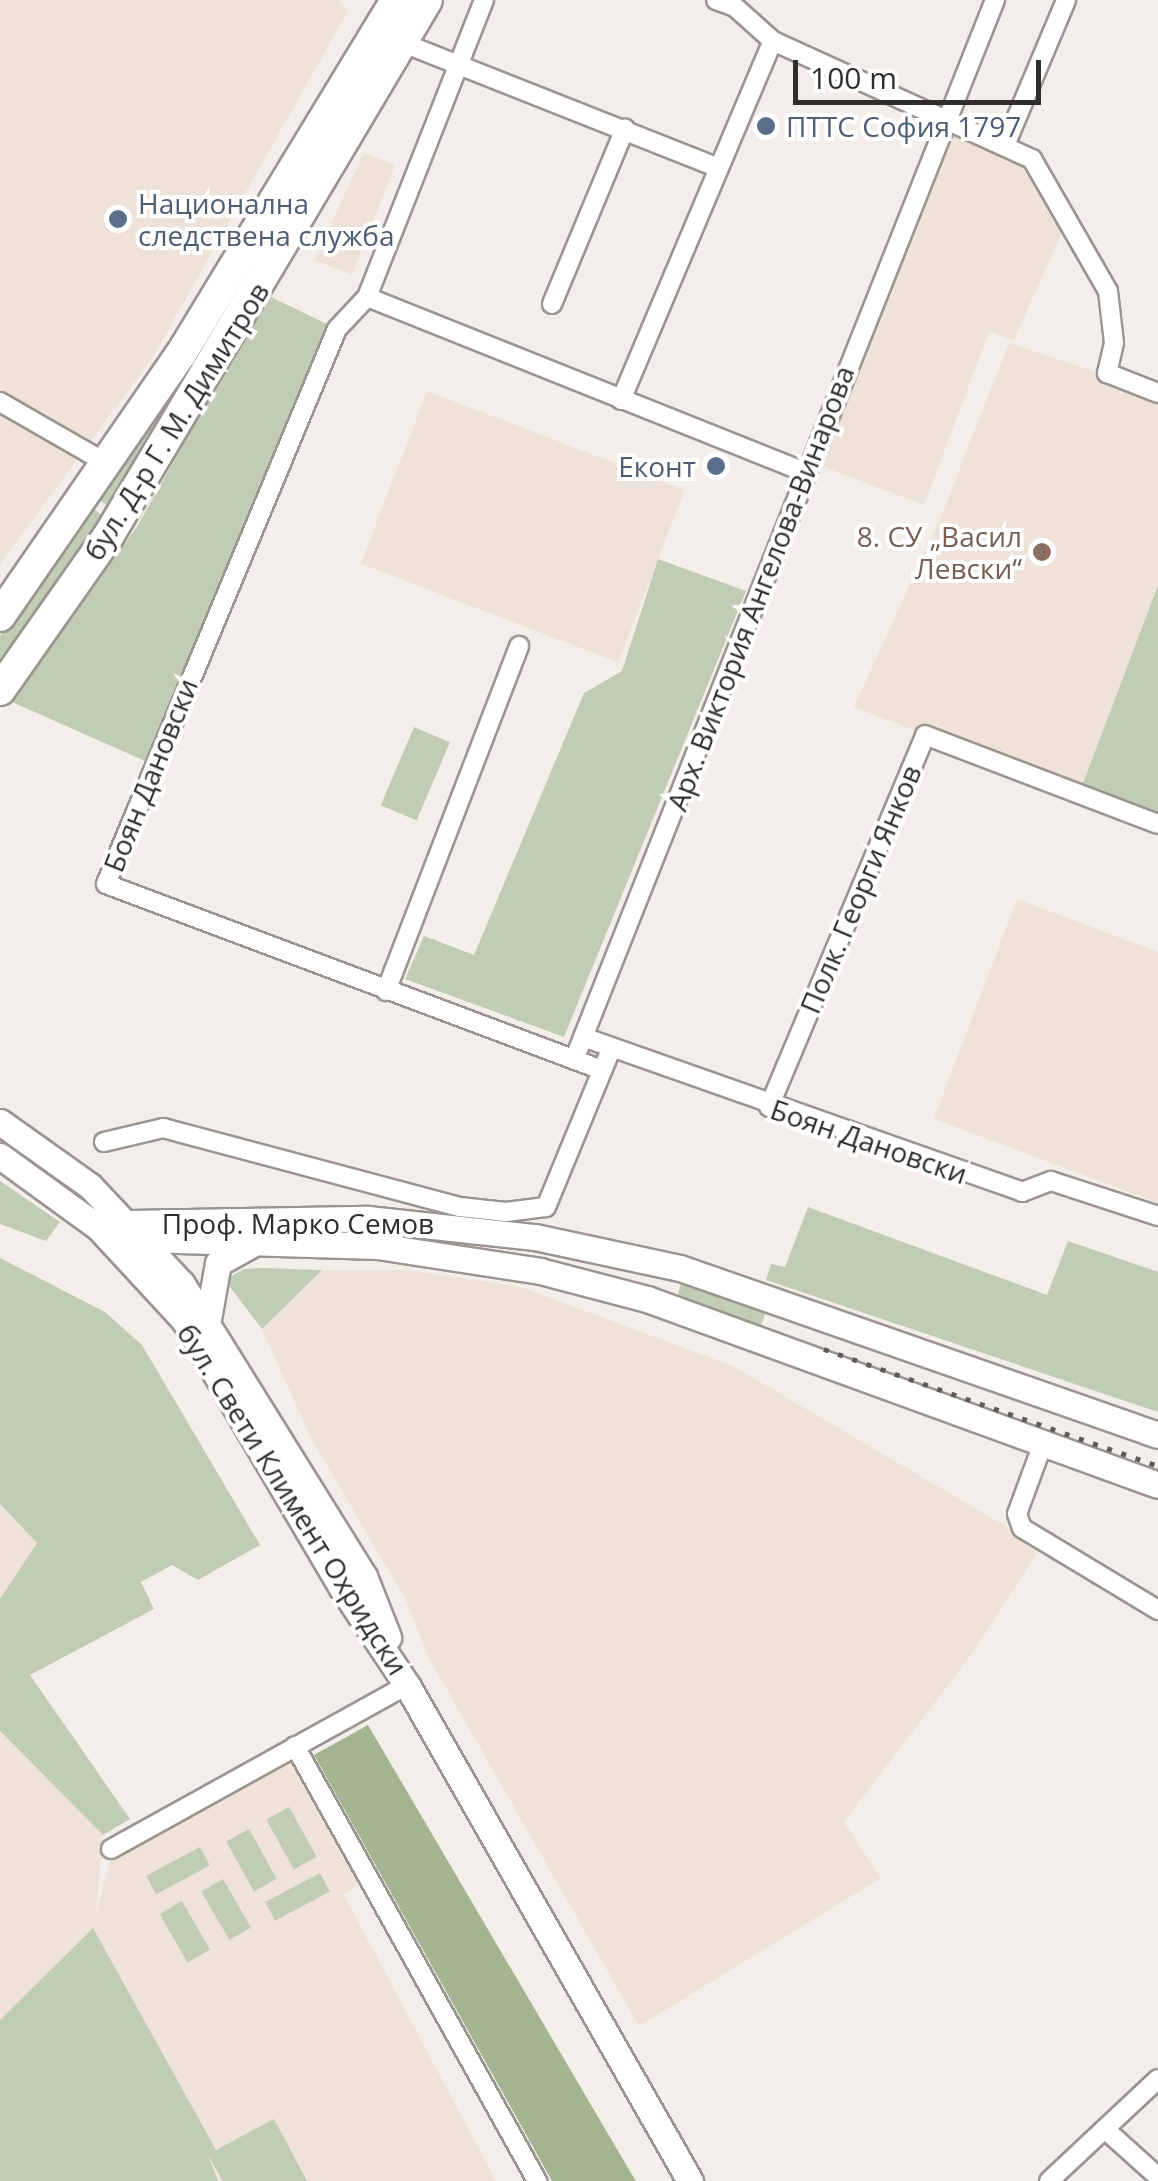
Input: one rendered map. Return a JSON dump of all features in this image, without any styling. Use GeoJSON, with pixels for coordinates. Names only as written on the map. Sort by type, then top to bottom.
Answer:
{"type":"FeatureCollection","features":[{"type":"Feature","properties":{"kind":"main road","name":"бул. Д-р Г. М. Димитров"},"geometry":{"type":"LineString","coordinates":[[0,690],[109,535],[392,39],[396,0]]}},
{"type":"Feature","properties":{"kind":"main road","name":"бул. Д-р Г. М. Димитров"},"geometry":{"type":"LineString","coordinates":[[0,616],[392,39],[427,0]]}},
{"type":"Feature","properties":{"kind":"main road","name":"бул. Свети Климент Охридски"},"geometry":{"type":"LineString","coordinates":[[0,1122],[65,1165],[122,1234],[221,1376],[342,1588],[407,1684],[690,2181]]}},
{"type":"Feature","properties":{"kind":"main road","name":"бул. Свети Климент Охридски"},"geometry":{"type":"LineString","coordinates":[[0,1156],[122,1234],[208,1319],[364,1576],[407,1684]]}},
{"type":"Feature","properties":{"kind":"main road","name":"Проф. Марко Семов"},"geometry":{"type":"LineString","coordinates":[[122,1234],[452,1224],[660,1263],[1158,1435]]}},
{"type":"Feature","properties":{"kind":"main road","name":"Проф. Марко Семов"},"geometry":{"type":"LineString","coordinates":[[122,1234],[445,1254],[647,1299],[1158,1486]]}},
{"type":"Feature","properties":{"kind":"main road"},"geometry":{"type":"LineString","coordinates":[[208,1319],[218,1263],[258,1242]]}},
{"type":"Feature","properties":{"kind":"main road"},"geometry":{"type":"LineString","coordinates":[[647,1299],[660,1263]]}},
{"type":"Feature","properties":{"kind":"street","name":"Боян Дановски"},"geometry":{"type":"LineString","coordinates":[[484,0],[367,298],[337,328],[106,884],[602,1070]]}},
{"type":"Feature","properties":{"kind":"street"},"geometry":{"type":"LineString","coordinates":[[716,0],[735,7],[773,41],[1006,142],[1032,160],[1108,291],[1114,344],[1107,373],[1158,393]]}},
{"type":"Feature","properties":{"kind":"street","name":"Арх. Виктория Ангелова-Винарова"},"geometry":{"type":"LineString","coordinates":[[574,1060],[944,116],[995,0]]}},
{"type":"Feature","properties":{"kind":"street"},"geometry":{"type":"LineString","coordinates":[[1006,142],[1066,0]]}},
{"type":"Feature","properties":{"kind":"street"},"geometry":{"type":"LineString","coordinates":[[392,39],[718,168]]}},
{"type":"Feature","properties":{"kind":"street"},"geometry":{"type":"LineString","coordinates":[[621,400],[773,41]]}},
{"type":"Feature","properties":{"kind":"street"},"geometry":{"type":"LineString","coordinates":[[552,304],[625,129]]}},
{"type":"Feature","properties":{"kind":"street"},"geometry":{"type":"LineString","coordinates":[[367,298],[806,474]]}},
{"type":"Feature","properties":{"kind":"street"},"geometry":{"type":"LineString","coordinates":[[0,402],[106,464]]}},
{"type":"Feature","properties":{"kind":"street"},"geometry":{"type":"LineString","coordinates":[[386,991],[519,646]]}},
{"type":"Feature","properties":{"kind":"street","name":"Полк. Георги Янков"},"geometry":{"type":"LineString","coordinates":[[769,1107],[924,735],[1158,824]]}},
{"type":"Feature","properties":{"kind":"street","name":"Боян Дановски"},"geometry":{"type":"LineString","coordinates":[[582,1037],[769,1107],[1022,1192],[1051,1181],[1158,1216]]}},
{"type":"Feature","properties":{"kind":"street"},"geometry":{"type":"LineString","coordinates":[[104,1142],[163,1128],[460,1206],[506,1212],[546,1207],[611,1049]]}},
{"type":"Feature","properties":{"kind":"street"},"geometry":{"type":"LineString","coordinates":[[1042,1446],[1017,1514],[1022,1528],[1158,1610]]}},
{"type":"Feature","properties":{"kind":"street"},"geometry":{"type":"LineString","coordinates":[[111,1849],[407,1684]]}},
{"type":"Feature","properties":{"kind":"street"},"geometry":{"type":"LineString","coordinates":[[295,1746],[537,2181]]}},
{"type":"Feature","properties":{"kind":"street"},"geometry":{"type":"LineString","coordinates":[[1050,2181],[1158,2079]]}},
{"type":"Feature","properties":{"kind":"street"},"geometry":{"type":"LineString","coordinates":[[1106,2132],[1158,2177]]}},
{"type":"Feature","properties":{"kind":"shaded area","name":"Национална следствена служба"},"geometry":{"type":"Polygon","coordinates":[[[0,0],[338,0],[348,11],[151,360],[0,564],[0,0]]]}},
{"type":"Feature","properties":{"kind":"shaded area"},"geometry":{"type":"Polygon","coordinates":[[[950,131],[1015,156],[1064,228],[1014,340],[989,332],[924,505],[819,465],[950,131]]]}},
{"type":"Feature","properties":{"kind":"shaded area"},"geometry":{"type":"Polygon","coordinates":[[[364,153],[395,165],[352,275],[314,260],[364,153]]]}},
{"type":"Feature","properties":{"kind":"shaded area","name":"8. СУ „Васил Левски“"},"geometry":{"type":"Polygon","coordinates":[[[1009,343],[1158,393],[1158,585],[1079,794],[854,707],[940,519],[1009,343]]]}},
{"type":"Feature","properties":{"kind":"shaded area"},"geometry":{"type":"Polygon","coordinates":[[[427,391],[685,490],[618,663],[361,564],[427,391]]]}},
{"type":"Feature","properties":{"kind":"shaded area"},"geometry":{"type":"Polygon","coordinates":[[[1017,899],[1158,952],[1158,1203],[934,1119],[1017,899]]]}},
{"type":"Feature","properties":{"kind":"shaded area"},"geometry":{"type":"Polygon","coordinates":[[[322,1270],[407,1270],[521,1287],[733,1366],[1041,1547],[974,1651],[844,1822],[881,1878],[639,2026],[429,1658],[406,1600],[311,1438],[262,1329],[322,1270]]]}},
{"type":"Feature","properties":{"kind":"shaded area"},"geometry":{"type":"Polygon","coordinates":[[[0,1504],[37,1543],[0,1599],[0,1504]]]}},
{"type":"Feature","properties":{"kind":"shaded area"},"geometry":{"type":"Polygon","coordinates":[[[0,1731],[103,1835],[95,1918],[110,1861],[292,1760],[361,1883],[344,1895],[496,2181],[0,2181],[0,1731]]]}},
{"type":"Feature","properties":{"kind":"green space"},"geometry":{"type":"Polygon","coordinates":[[[360,78],[112,509],[91,494],[360,78]]]}},
{"type":"Feature","properties":{"kind":"green space"},"geometry":{"type":"Polygon","coordinates":[[[267,295],[337,329],[154,765],[12,702],[138,525],[267,295]]]}},
{"type":"Feature","properties":{"kind":"green space"},"geometry":{"type":"Polygon","coordinates":[[[85,503],[106,518],[0,676],[0,636],[11,613],[85,503]]]}},
{"type":"Feature","properties":{"kind":"green space"},"geometry":{"type":"Polygon","coordinates":[[[658,559],[746,591],[564,1037],[405,979],[424,936],[474,955],[584,693],[622,671],[658,559]]]}},
{"type":"Feature","properties":{"kind":"green space"},"geometry":{"type":"Polygon","coordinates":[[[1158,585],[1158,824],[1079,794],[1158,585]]]}},
{"type":"Feature","properties":{"kind":"green space"},"geometry":{"type":"Polygon","coordinates":[[[414,727],[450,742],[417,820],[381,805],[414,727]]]}},
{"type":"Feature","properties":{"kind":"green space"},"geometry":{"type":"Polygon","coordinates":[[[0,1181],[60,1222],[46,1241],[0,1224],[0,1181]]]}},
{"type":"Feature","properties":{"kind":"green space"},"geometry":{"type":"Polygon","coordinates":[[[808,1207],[1047,1295],[1068,1241],[1158,1272],[1158,1412],[766,1280],[771,1264],[785,1267],[808,1207]]]}},
{"type":"Feature","properties":{"kind":"green space"},"geometry":{"type":"Polygon","coordinates":[[[0,1258],[105,1312],[142,1345],[260,1545],[198,1580],[172,1565],[141,1582],[154,1609],[30,1675],[130,1819],[103,1835],[0,1731],[0,1599],[37,1543],[0,1504],[0,1258]]]}},
{"type":"Feature","properties":{"kind":"green space"},"geometry":{"type":"Polygon","coordinates":[[[244,1269],[322,1270],[262,1329],[230,1287],[230,1277],[244,1269]]]}},
{"type":"Feature","properties":{"kind":"green space"},"geometry":{"type":"Polygon","coordinates":[[[681,1282],[767,1308],[759,1332],[676,1303],[681,1282]]]}},
{"type":"Feature","properties":{"kind":"green space"},"geometry":{"type":"Polygon","coordinates":[[[368,1725],[636,2181],[552,2181],[314,1755],[368,1725]]]}},
{"type":"Feature","properties":{"kind":"green space"},"geometry":{"type":"Polygon","coordinates":[[[289,1807],[317,1857],[294,1869],[266,1820],[289,1807]]]}},
{"type":"Feature","properties":{"kind":"green space"},"geometry":{"type":"Polygon","coordinates":[[[249,1829],[277,1879],[254,1891],[226,1842],[249,1829]]]}},
{"type":"Feature","properties":{"kind":"green space"},"geometry":{"type":"Polygon","coordinates":[[[200,1847],[210,1866],[156,1894],[146,1876],[200,1847]]]}},
{"type":"Feature","properties":{"kind":"green space"},"geometry":{"type":"Polygon","coordinates":[[[320,1873],[330,1892],[275,1921],[265,1902],[320,1873]]]}},
{"type":"Feature","properties":{"kind":"green space"},"geometry":{"type":"Polygon","coordinates":[[[223,1879],[251,1927],[229,1940],[201,1892],[223,1879]]]}},
{"type":"Feature","properties":{"kind":"green space"},"geometry":{"type":"Polygon","coordinates":[[[182,1901],[210,1949],[187,1962],[159,1914],[182,1901]]]}},
{"type":"Feature","properties":{"kind":"green space"},"geometry":{"type":"Polygon","coordinates":[[[93,1928],[216,2150],[274,2119],[307,2181],[223,2181],[208,2155],[218,2181],[0,2181],[0,2020],[93,1928]]]}},
{"type":"Feature","properties":{"kind":"railway"},"geometry":{"type":"LineString","coordinates":[[824,1349],[1158,1466]]}},
{"type":"Feature","properties":{"kind":"place","name":"ПТТС София 1797"},"geometry":{"type":"Point","coordinates":[766,126]}},
{"type":"Feature","properties":{"kind":"place","name":"Национална следствена служба"},"geometry":{"type":"Point","coordinates":[118,219]}},
{"type":"Feature","properties":{"kind":"place","name":"Еконт"},"geometry":{"type":"Point","coordinates":[716,466]}},
{"type":"Feature","properties":{"kind":"place","name":"8. СУ „Васил Левски“"},"geometry":{"type":"Point","coordinates":[1042,552]}}]}
